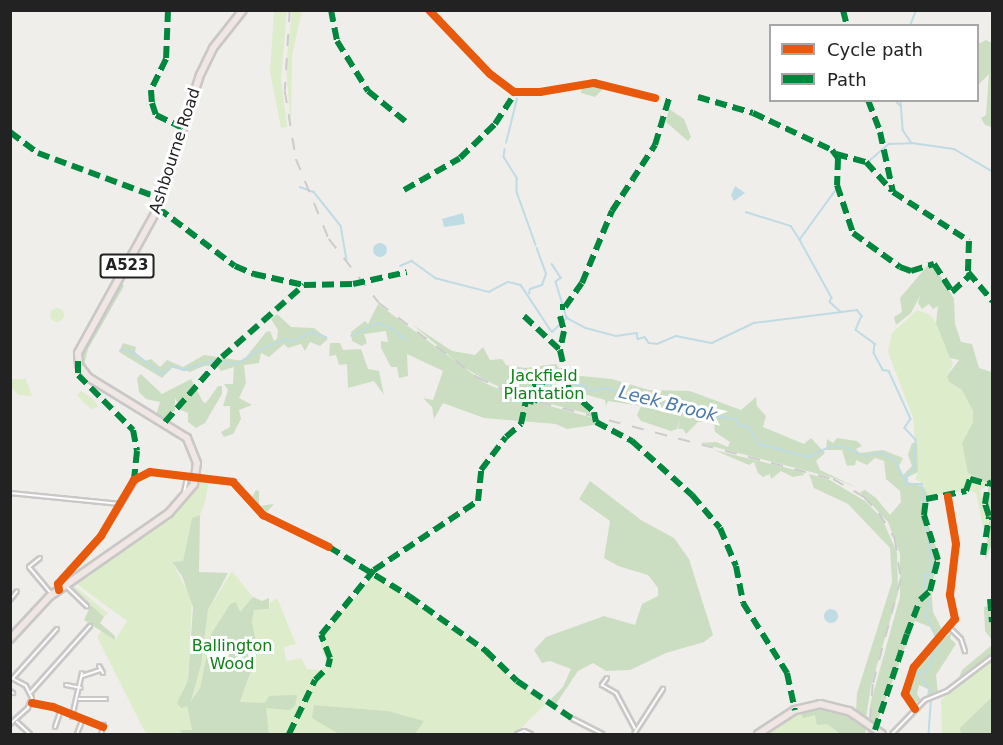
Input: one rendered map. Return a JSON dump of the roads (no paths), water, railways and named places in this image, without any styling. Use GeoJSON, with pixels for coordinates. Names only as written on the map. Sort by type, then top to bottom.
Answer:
{"type":"FeatureCollection","features":[{"type":"Feature","properties":{"kind":"highway","name":"Ashbourne Road"},"geometry":{"type":"LineString","coordinates":[[10,639],[52,594],[182,499],[196,478],[192,444],[176,428],[120,400],[88,377],[79,365],[78,353],[158,208],[200,75],[213,48],[243,10]]}},
{"type":"Feature","properties":{"kind":"highway"},"geometry":{"type":"LineString","coordinates":[[758,735],[795,710],[820,704],[855,714],[882,735]]}},
{"type":"Feature","properties":{"kind":"street"},"geometry":{"type":"LineString","coordinates":[[429,10],[490,74],[514,92],[540,92],[594,83],[655,98]]}},
{"type":"Feature","properties":{"kind":"street"},"geometry":{"type":"LineString","coordinates":[[59,590],[58,584],[101,536],[135,480],[147,473],[233,482],[249,504],[263,515],[329,547]]}},
{"type":"Feature","properties":{"kind":"street"},"geometry":{"type":"LineString","coordinates":[[182,499],[187,477]]}},
{"type":"Feature","properties":{"kind":"street"},"geometry":{"type":"LineString","coordinates":[[10,493],[120,504]]}},
{"type":"Feature","properties":{"kind":"street"},"geometry":{"type":"LineString","coordinates":[[915,709],[905,691],[916,664],[950,629],[955,619],[950,595],[956,544],[948,497]]}},
{"type":"Feature","properties":{"kind":"street"},"geometry":{"type":"LineString","coordinates":[[40,558],[29,567],[52,594]]}},
{"type":"Feature","properties":{"kind":"street"},"geometry":{"type":"LineString","coordinates":[[65,585],[87,606]]}},
{"type":"Feature","properties":{"kind":"street"},"geometry":{"type":"LineString","coordinates":[[10,600],[17,591]]}},
{"type":"Feature","properties":{"kind":"street"},"geometry":{"type":"LineString","coordinates":[[10,724],[16,721],[32,703],[31,692],[90,626]]}},
{"type":"Feature","properties":{"kind":"street"},"geometry":{"type":"LineString","coordinates":[[31,692],[12,678],[57,629]]}},
{"type":"Feature","properties":{"kind":"street"},"geometry":{"type":"LineString","coordinates":[[950,629],[961,639],[965,651]]}},
{"type":"Feature","properties":{"kind":"street"},"geometry":{"type":"LineString","coordinates":[[892,735],[927,699],[993,657]]}},
{"type":"Feature","properties":{"kind":"street"},"geometry":{"type":"LineString","coordinates":[[72,717],[79,699],[82,674],[101,670]]}},
{"type":"Feature","properties":{"kind":"street"},"geometry":{"type":"LineString","coordinates":[[607,678],[602,686],[616,693],[636,728]]}},
{"type":"Feature","properties":{"kind":"street"},"geometry":{"type":"LineString","coordinates":[[68,684],[81,688]]}},
{"type":"Feature","properties":{"kind":"street"},"geometry":{"type":"LineString","coordinates":[[634,735],[636,728],[663,689]]}},
{"type":"Feature","properties":{"kind":"street"},"geometry":{"type":"LineString","coordinates":[[79,699],[104,698]]}},
{"type":"Feature","properties":{"kind":"street"},"geometry":{"type":"LineString","coordinates":[[32,703],[61,710],[82,722],[104,725],[101,735]]}},
{"type":"Feature","properties":{"kind":"street"},"geometry":{"type":"LineString","coordinates":[[56,726],[61,710]]}},
{"type":"Feature","properties":{"kind":"street"},"geometry":{"type":"LineString","coordinates":[[573,719],[602,735]]}},
{"type":"Feature","properties":{"kind":"street"},"geometry":{"type":"LineString","coordinates":[[16,721],[29,732]]}},
{"type":"Feature","properties":{"kind":"street"},"geometry":{"type":"LineString","coordinates":[[77,735],[82,722]]}},
{"type":"Feature","properties":{"kind":"street"},"geometry":{"type":"LineString","coordinates":[[517,735],[524,730],[531,735]]}},
{"type":"Feature","properties":{"kind":"water"},"geometry":{"type":"Polygon","coordinates":[[[735,186],[745,193],[734,201],[731,195],[735,186]]]}},
{"type":"Feature","properties":{"kind":"water"},"geometry":{"type":"Polygon","coordinates":[[[463,213],[465,224],[444,227],[442,219],[463,213]]]}},
{"type":"Feature","properties":{"kind":"water"},"geometry":{"type":"Polygon","coordinates":[[[377,243],[383,243],[387,250],[383,257],[377,257],[373,253],[373,247],[377,243]]]}},
{"type":"Feature","properties":{"kind":"water"},"geometry":{"type":"Polygon","coordinates":[[[831,609],[836,611],[838,616],[836,621],[831,623],[826,621],[824,616],[826,611],[831,609]]]}},
{"type":"Feature","properties":{"kind":"waterway"},"geometry":{"type":"LineString","coordinates":[[911,24],[916,10]]}},
{"type":"Feature","properties":{"kind":"waterway"},"geometry":{"type":"LineString","coordinates":[[506,143],[517,99]]}},
{"type":"Feature","properties":{"kind":"waterway"},"geometry":{"type":"LineString","coordinates":[[897,102],[901,106]]}},
{"type":"Feature","properties":{"kind":"waterway"},"geometry":{"type":"LineString","coordinates":[[901,102],[903,130],[911,142]]}},
{"type":"Feature","properties":{"kind":"waterway"},"geometry":{"type":"LineString","coordinates":[[868,162],[889,144],[912,143],[954,149],[992,171]]}},
{"type":"Feature","properties":{"kind":"waterway"},"geometry":{"type":"LineString","coordinates":[[505,149],[504,157],[517,178],[517,192],[536,245]]}},
{"type":"Feature","properties":{"kind":"waterway"},"geometry":{"type":"LineString","coordinates":[[300,187],[314,192],[341,226],[347,259]]}},
{"type":"Feature","properties":{"kind":"waterway"},"geometry":{"type":"LineString","coordinates":[[837,189],[800,240],[832,298],[830,302],[841,312]]}},
{"type":"Feature","properties":{"kind":"waterway"},"geometry":{"type":"LineString","coordinates":[[746,212],[791,226],[800,240]]}},
{"type":"Feature","properties":{"kind":"waterway"},"geometry":{"type":"LineString","coordinates":[[529,294],[530,289],[542,285],[546,274],[537,249]]}},
{"type":"Feature","properties":{"kind":"waterway"},"geometry":{"type":"LineString","coordinates":[[400,266],[412,261],[435,278],[489,292],[508,282],[521,285],[552,332],[567,318],[586,328],[616,336],[637,333],[638,339],[645,337],[649,343],[657,344],[676,336],[712,343],[754,323],[857,310],[862,316],[856,330],[875,344],[874,353],[883,370],[889,371],[911,419],[905,428],[916,440],[914,470],[907,476],[907,484]]}},
{"type":"Feature","properties":{"kind":"waterway"},"geometry":{"type":"LineString","coordinates":[[552,264],[561,278],[556,282],[567,317]]}},
{"type":"Feature","properties":{"kind":"waterway","name":"Leek Brook"},"geometry":{"type":"LineString","coordinates":[[351,336],[378,323],[393,329],[406,340]]}},
{"type":"Feature","properties":{"kind":"waterway","name":"Leek Brook"},"geometry":{"type":"LineString","coordinates":[[120,350],[133,352],[162,374],[171,366],[184,370],[212,361],[237,364],[263,348],[286,339],[292,342],[311,332],[326,337]]}},
{"type":"Feature","properties":{"kind":"waterway","name":"Leek Brook"},"geometry":{"type":"LineString","coordinates":[[535,386],[564,382]]}},
{"type":"Feature","properties":{"kind":"waterway","name":"Leek Brook"},"geometry":{"type":"LineString","coordinates":[[568,382],[586,386],[588,391],[606,388],[651,403],[675,402],[700,414],[736,419],[740,426],[748,426],[759,444],[808,457],[829,447],[844,447],[865,456],[881,453],[895,460],[907,484],[922,484],[933,570],[929,577],[924,574],[929,606],[926,615],[940,644],[927,672],[918,673],[932,692],[929,734]]}},
{"type":"Feature","properties":{"kind":"railway"},"geometry":{"type":"LineString","coordinates":[[290,10],[285,91],[296,159],[329,239],[379,303],[477,377],[516,396],[833,479],[864,497],[879,513],[895,539],[901,579],[873,684],[869,734]]}},
{"type":"Feature","properties":{"kind":"park label","name":"Jackfield Plantation"},"geometry":{"type":"Point","coordinates":[544,385]}},
{"type":"Feature","properties":{"kind":"park label","name":"Ballington Wood"},"geometry":{"type":"Point","coordinates":[232,655]}}]}
